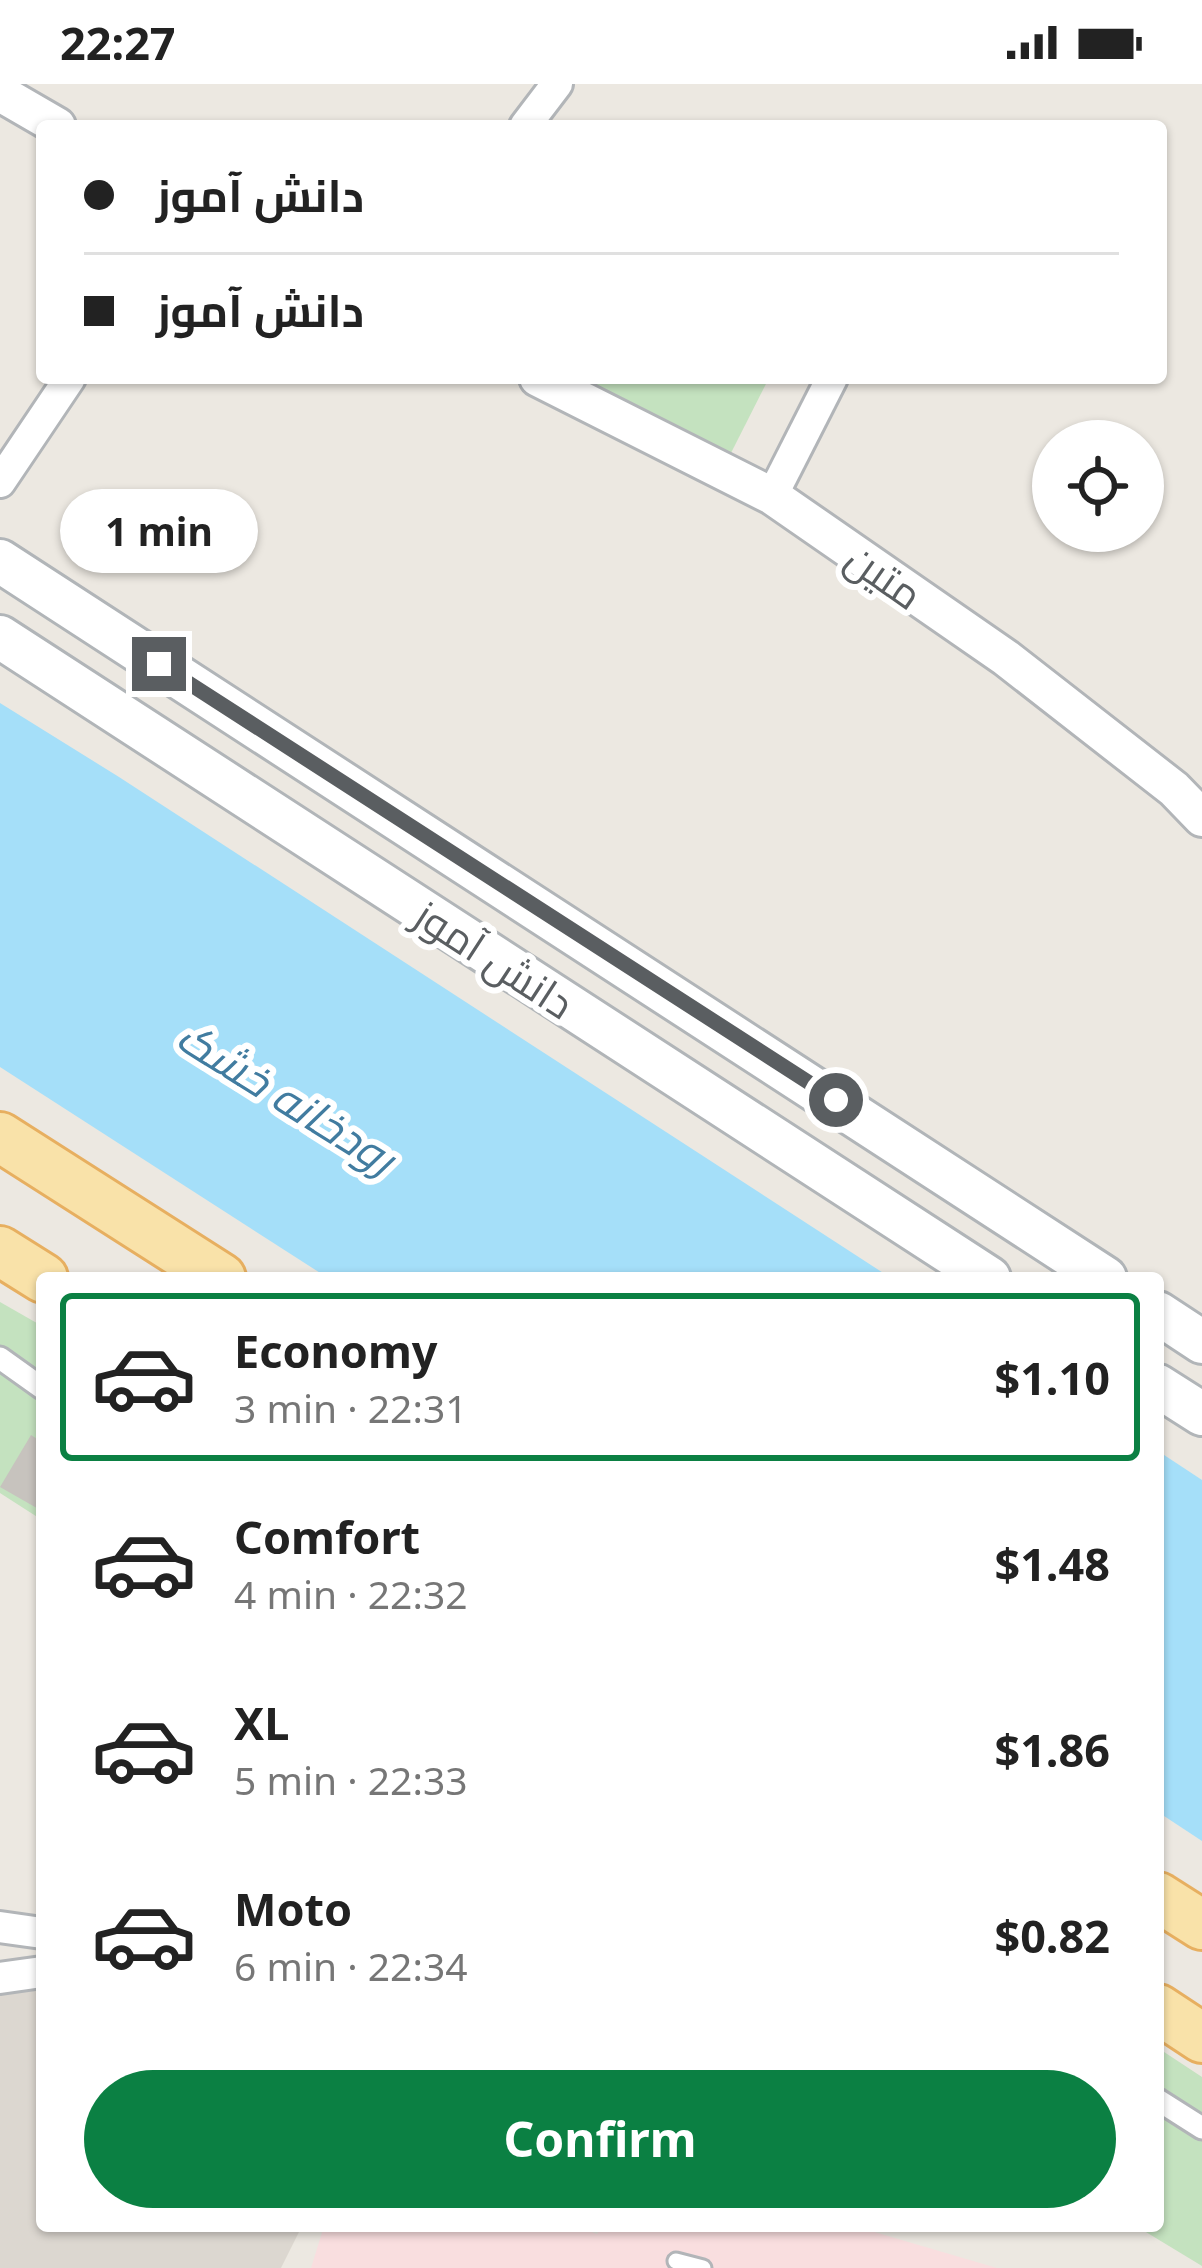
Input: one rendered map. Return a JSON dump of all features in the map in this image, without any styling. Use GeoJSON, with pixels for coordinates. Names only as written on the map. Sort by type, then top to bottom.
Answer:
{"type":"FeatureCollection","features":[{"type":"Feature","properties":{"kind":"main road","name":"دانش آموز"},"geometry":{"type":"LineString","coordinates":[[0,561],[1096,1272]]}},
{"type":"Feature","properties":{"kind":"main road","name":"دانش آموز"},"geometry":{"type":"LineString","coordinates":[[0,637],[980,1272]]}},
{"type":"Feature","properties":{"kind":"main road"},"geometry":{"type":"LineString","coordinates":[[0,1137],[212,1272]]}},
{"type":"Feature","properties":{"kind":"main road"},"geometry":{"type":"LineString","coordinates":[[0,1251],[36,1274]]}},
{"type":"Feature","properties":{"kind":"main road"},"geometry":{"type":"LineString","coordinates":[[1164,1317],[1202,1342]]}},
{"type":"Feature","properties":{"kind":"main road"},"geometry":{"type":"LineString","coordinates":[[1164,1390],[1202,1414]]}},
{"type":"Feature","properties":{"kind":"main road"},"geometry":{"type":"LineString","coordinates":[[1164,1901],[1202,1925]]}},
{"type":"Feature","properties":{"kind":"main road"},"geometry":{"type":"LineString","coordinates":[[1164,2013],[1202,2038]]}},
{"type":"Feature","properties":{"kind":"street"},"geometry":{"type":"LineString","coordinates":[[530,120],[557,84]]}},
{"type":"Feature","properties":{"kind":"street"},"geometry":{"type":"LineString","coordinates":[[0,92],[47,120]]}},
{"type":"Feature","properties":{"kind":"street"},"geometry":{"type":"LineString","coordinates":[[0,482],[66,384]]}},
{"type":"Feature","properties":{"kind":"street","name":"متین"},"geometry":{"type":"LineString","coordinates":[[550,384],[772,496],[1006,658],[1174,788],[1202,818]]}},
{"type":"Feature","properties":{"kind":"street"},"geometry":{"type":"LineString","coordinates":[[772,496],[829,384]]}},
{"type":"Feature","properties":{"kind":"street"},"geometry":{"type":"LineString","coordinates":[[0,1358],[36,1384]]}},
{"type":"Feature","properties":{"kind":"street"},"geometry":{"type":"LineString","coordinates":[[0,1927],[36,1932]]}},
{"type":"Feature","properties":{"kind":"street"},"geometry":{"type":"LineString","coordinates":[[0,1978],[36,1973]]}},
{"type":"Feature","properties":{"kind":"street"},"geometry":{"type":"LineString","coordinates":[[1164,2104],[1202,2128]]}},
{"type":"Feature","properties":{"kind":"lane"},"geometry":{"type":"LineString","coordinates":[[676,2261],[704,2268]]}},
{"type":"Feature","properties":{"kind":"shaded area"},"geometry":{"type":"Polygon","coordinates":[[[0,1983],[36,1987],[36,2232],[299,2232],[281,2268],[0,2268],[0,1983]]]}},
{"type":"Feature","properties":{"kind":"shaded area"},"geometry":{"type":"Polygon","coordinates":[[[322,2232],[874,2232],[997,2268],[311,2268],[322,2232]]]}},
{"type":"Feature","properties":{"kind":"green space"},"geometry":{"type":"Polygon","coordinates":[[[589,384],[766,384],[731,453],[589,384]]]}},
{"type":"Feature","properties":{"kind":"green space"},"geometry":{"type":"Polygon","coordinates":[[[0,1302],[36,1323],[36,1516],[0,1493],[0,1302]]]}},
{"type":"Feature","properties":{"kind":"green space"},"geometry":{"type":"Polygon","coordinates":[[[1164,2052],[1202,2077],[1202,2266],[1146,2232],[1164,2232],[1164,2052]]]}},
{"type":"Feature","properties":{"kind":"water","name":"رودخانه خشک"},"geometry":{"type":"Polygon","coordinates":[[[0,703],[882,1272],[319,1272],[0,1067],[0,703]]]}},
{"type":"Feature","properties":{"kind":"water"},"geometry":{"type":"Polygon","coordinates":[[[1164,1455],[1202,1480],[1202,1841],[1164,1816],[1164,1455]]]}},
{"type":"Feature","properties":{"kind":"building"},"geometry":{"type":"Polygon","coordinates":[[[31,1435],[36,1438],[36,1508],[0,1487],[31,1435]]]}},
{"type":"Feature","properties":{"kind":"route"},"geometry":{"type":"LineString","coordinates":[[159,664],[836,1100]]}}]}
